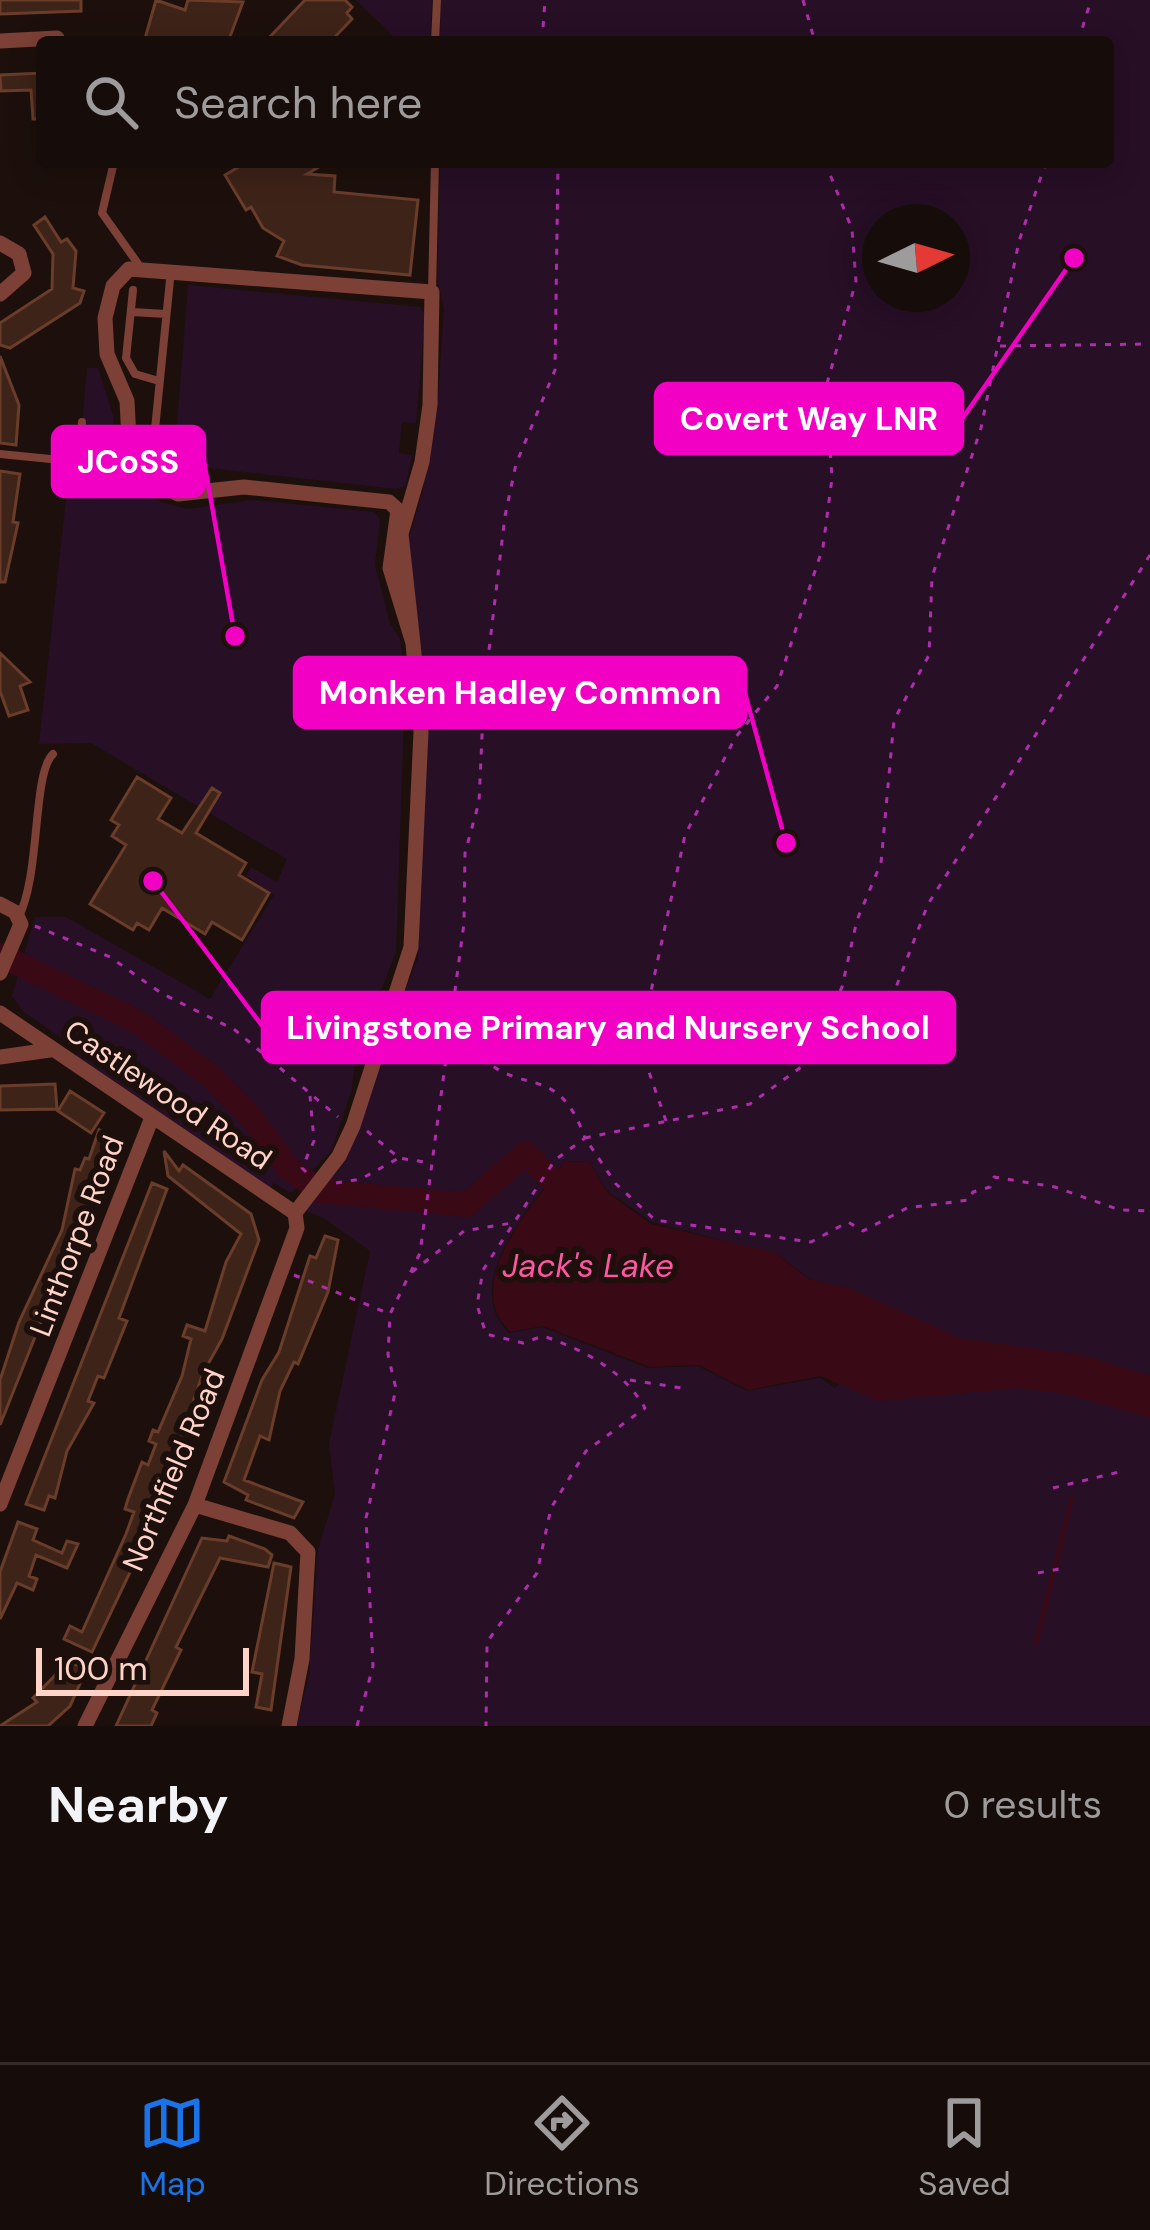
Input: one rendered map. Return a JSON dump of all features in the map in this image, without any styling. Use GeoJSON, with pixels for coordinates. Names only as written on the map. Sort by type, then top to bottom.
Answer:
{"type":"FeatureCollection","features":[{"type":"Feature","properties":{"kind":"street"},"geometry":{"type":"LineString","coordinates":[[0,41],[36,39]]}},
{"type":"Feature","properties":{"kind":"street"},"geometry":{"type":"LineString","coordinates":[[0,242],[19,254],[24,273],[0,294]]}},
{"type":"Feature","properties":{"kind":"street"},"geometry":{"type":"LineString","coordinates":[[296,1220],[354,1120],[411,947],[421,732],[413,643],[402,577],[401,534],[422,462],[430,405],[432,292],[129,269],[113,286],[105,318],[107,354],[127,401],[130,457],[140,471],[178,494],[244,487],[389,502],[398,510],[390,568],[413,643]]}},
{"type":"Feature","properties":{"kind":"street"},"geometry":{"type":"LineString","coordinates":[[0,904],[18,927],[1,971]]}},
{"type":"Feature","properties":{"kind":"street","name":"Castlewood Road"},"geometry":{"type":"LineString","coordinates":[[0,1013],[296,1220]]}},
{"type":"Feature","properties":{"kind":"street"},"geometry":{"type":"LineString","coordinates":[[0,1057],[50,1050]]}},
{"type":"Feature","properties":{"kind":"street","name":"Linthorpe Road"},"geometry":{"type":"LineString","coordinates":[[0,1504],[151,1120]]}},
{"type":"Feature","properties":{"kind":"street","name":"Northfield Road"},"geometry":{"type":"LineString","coordinates":[[85,1726],[195,1505],[296,1220]]}},
{"type":"Feature","properties":{"kind":"street"},"geometry":{"type":"LineString","coordinates":[[195,1505],[290,1533],[308,1552],[304,1641],[289,1726]]}},
{"type":"Feature","properties":{"kind":"lane"},"geometry":{"type":"LineString","coordinates":[[435,36],[437,0]]}},
{"type":"Feature","properties":{"kind":"lane"},"geometry":{"type":"LineString","coordinates":[[113,168],[102,213],[141,268]]}},
{"type":"Feature","properties":{"kind":"lane"},"geometry":{"type":"LineString","coordinates":[[432,292],[435,168]]}},
{"type":"Feature","properties":{"kind":"lane"},"geometry":{"type":"LineString","coordinates":[[0,454],[151,469],[171,269]]}},
{"type":"Feature","properties":{"kind":"lane"},"geometry":{"type":"LineString","coordinates":[[134,290],[126,358],[135,374],[159,381]]}},
{"type":"Feature","properties":{"kind":"lane"},"geometry":{"type":"LineString","coordinates":[[131,312],[166,314]]}},
{"type":"Feature","properties":{"kind":"lane"},"geometry":{"type":"LineString","coordinates":[[79,463],[82,422]]}},
{"type":"Feature","properties":{"kind":"lane"},"geometry":{"type":"LineString","coordinates":[[18,927],[32,889],[41,784],[53,754]]}},
{"type":"Feature","properties":{"kind":"path"},"geometry":{"type":"LineString","coordinates":[[542,36],[545,0]]}},
{"type":"Feature","properties":{"kind":"path"},"geometry":{"type":"LineString","coordinates":[[802,0],[813,36]]}},
{"type":"Feature","properties":{"kind":"path"},"geometry":{"type":"LineString","coordinates":[[1080,36],[1091,0]]}},
{"type":"Feature","properties":{"kind":"path"},"geometry":{"type":"LineString","coordinates":[[357,1726],[373,1666],[366,1518],[397,1389],[388,1354],[390,1314],[420,1253],[464,922],[465,853],[478,802],[484,692],[505,517],[516,464],[555,370],[558,168]]}},
{"type":"Feature","properties":{"kind":"path"},"geometry":{"type":"LineString","coordinates":[[666,1121],[649,1072],[646,1014],[685,835],[735,738],[777,686],[823,548],[832,478],[826,387],[856,280],[852,229],[828,168]]}},
{"type":"Feature","properties":{"kind":"path"},"geometry":{"type":"LineString","coordinates":[[837,1046],[825,1024],[842,987],[857,920],[881,863],[894,721],[929,655],[932,577],[981,428],[1019,241],[1044,168]]}},
{"type":"Feature","properties":{"kind":"path"},"geometry":{"type":"LineString","coordinates":[[998,346],[1150,344]]}},
{"type":"Feature","properties":{"kind":"path"},"geometry":{"type":"LineString","coordinates":[[688,1389],[628,1379],[580,1349],[543,1336],[524,1343],[486,1334],[477,1305],[483,1270],[548,1170],[585,1138],[750,1104],[837,1046],[890,1003],[928,904],[1150,555]]}},
{"type":"Feature","properties":{"kind":"path"},"geometry":{"type":"LineString","coordinates":[[18,927],[49,929],[110,957],[161,993],[235,1030],[277,1061],[332,1115],[354,1120],[399,1158],[430,1163]]}},
{"type":"Feature","properties":{"kind":"path"},"geometry":{"type":"LineString","coordinates":[[449,1028],[471,1040],[484,1060],[554,1090],[574,1108],[585,1138],[616,1184],[655,1220],[812,1242],[848,1222],[863,1231],[907,1208],[969,1200],[973,1192],[990,1187],[994,1178],[1055,1187],[1120,1210],[1150,1211]]}},
{"type":"Feature","properties":{"kind":"path"},"geometry":{"type":"LineString","coordinates":[[411,1274],[464,1231],[504,1228],[517,1220]]}},
{"type":"Feature","properties":{"kind":"path"},"geometry":{"type":"LineString","coordinates":[[282,1270],[390,1314]]}},
{"type":"Feature","properties":{"kind":"path"},"geometry":{"type":"LineString","coordinates":[[486,1726],[487,1642],[537,1573],[551,1508],[586,1451],[609,1430],[641,1416],[645,1408],[628,1379]]}},
{"type":"Feature","properties":{"kind":"path"},"geometry":{"type":"LineString","coordinates":[[1053,1488],[1119,1472]]}},
{"type":"Feature","properties":{"kind":"path"},"geometry":{"type":"LineString","coordinates":[[1039,1574],[1059,1569]]}},
{"type":"Feature","properties":{"kind":"shaded area"},"geometry":{"type":"Polygon","coordinates":[[[356,0],[432,0],[430,36],[393,36],[356,0]]]}},
{"type":"Feature","properties":{"kind":"shaded area"},"geometry":{"type":"Polygon","coordinates":[[[441,0],[1150,0],[1150,1726],[296,1726],[309,1676],[318,1549],[335,1494],[329,1444],[370,1251],[324,1218],[300,1209],[313,1193],[378,1060],[418,958],[428,696],[405,551],[422,494],[438,396],[444,309],[437,279],[440,168],[1114,168],[1114,36],[440,36],[441,0]],[[589,1161],[564,1162],[505,1246],[492,1292],[496,1314],[509,1333],[542,1327],[648,1368],[698,1366],[747,1391],[820,1378],[835,1388],[858,1364],[850,1289],[810,1279],[778,1255],[652,1222],[607,1191],[589,1161]]]}},
{"type":"Feature","properties":{"kind":"shaded area"},"geometry":{"type":"Polygon","coordinates":[[[188,285],[420,307],[425,315],[416,423],[402,422],[399,453],[412,455],[406,485],[396,489],[174,464],[188,285]]]}},
{"type":"Feature","properties":{"kind":"shaded area"},"geometry":{"type":"Polygon","coordinates":[[[87,368],[98,368],[114,418],[110,454],[80,452],[87,368]]]}},
{"type":"Feature","properties":{"kind":"shaded area"},"geometry":{"type":"Polygon","coordinates":[[[69,472],[124,476],[160,502],[188,509],[252,500],[374,512],[380,519],[375,565],[390,624],[400,639],[405,684],[396,953],[357,1050],[351,1092],[331,1151],[291,1193],[274,1183],[270,1188],[76,1055],[79,1050],[24,1012],[12,996],[35,917],[66,917],[210,999],[274,895],[246,876],[251,867],[277,882],[287,859],[91,743],[39,744],[69,472]]]}},
{"type":"Feature","properties":{"kind":"water","name":"Jack's Lake"},"geometry":{"type":"Polygon","coordinates":[[[589,1161],[607,1192],[651,1224],[774,1252],[809,1279],[850,1288],[960,1338],[1083,1355],[1150,1376],[1150,1418],[1066,1394],[1018,1388],[878,1401],[821,1376],[748,1390],[699,1365],[650,1367],[543,1326],[510,1332],[497,1312],[493,1290],[507,1245],[564,1162],[589,1161]]]}},
{"type":"Feature","properties":{"kind":"building"},"geometry":{"type":"Polygon","coordinates":[[[0,0],[81,0],[81,11],[0,14],[0,0]]]}},
{"type":"Feature","properties":{"kind":"building"},"geometry":{"type":"Polygon","coordinates":[[[156,0],[185,10],[188,0],[243,2],[230,36],[146,36],[156,0]]]}},
{"type":"Feature","properties":{"kind":"building"},"geometry":{"type":"Polygon","coordinates":[[[305,0],[345,0],[352,7],[347,13],[352,19],[336,36],[271,36],[305,0]]]}},
{"type":"Feature","properties":{"kind":"building"},"geometry":{"type":"Polygon","coordinates":[[[36,73],[36,119],[31,90],[1,91],[0,75],[36,73]]]}},
{"type":"Feature","properties":{"kind":"building"},"geometry":{"type":"Polygon","coordinates":[[[237,168],[317,168],[307,174],[335,176],[334,192],[418,200],[410,275],[302,265],[277,256],[284,241],[263,228],[251,207],[246,210],[225,175],[237,168]]]}},
{"type":"Feature","properties":{"kind":"building"},"geometry":{"type":"Polygon","coordinates":[[[45,217],[61,242],[67,239],[76,251],[73,288],[84,291],[80,303],[10,348],[0,345],[0,323],[52,289],[53,254],[34,225],[45,217]]]}},
{"type":"Feature","properties":{"kind":"building"},"geometry":{"type":"Polygon","coordinates":[[[0,356],[19,405],[16,445],[0,443],[0,356]]]}},
{"type":"Feature","properties":{"kind":"building"},"geometry":{"type":"Polygon","coordinates":[[[0,471],[20,474],[13,522],[18,523],[5,582],[0,582],[0,471]]]}},
{"type":"Feature","properties":{"kind":"building"},"geometry":{"type":"Polygon","coordinates":[[[0,653],[30,682],[20,686],[28,710],[9,716],[0,691],[0,653]]]}},
{"type":"Feature","properties":{"kind":"building"},"geometry":{"type":"Polygon","coordinates":[[[137,777],[171,798],[158,819],[182,833],[212,788],[220,793],[196,833],[246,863],[239,875],[269,893],[242,940],[212,922],[205,934],[162,908],[149,930],[137,923],[133,930],[90,904],[126,845],[112,836],[119,825],[111,820],[137,777]]]}},
{"type":"Feature","properties":{"kind":"building"},"geometry":{"type":"Polygon","coordinates":[[[55,1084],[57,1109],[0,1110],[0,1086],[55,1084]]]}},
{"type":"Feature","properties":{"kind":"building"},"geometry":{"type":"Polygon","coordinates":[[[70,1091],[104,1113],[91,1133],[58,1111],[70,1091]]]}},
{"type":"Feature","properties":{"kind":"building"},"geometry":{"type":"Polygon","coordinates":[[[99,1130],[115,1136],[0,1425],[0,1380],[19,1322],[62,1230],[75,1169],[80,1170],[85,1158],[89,1159],[99,1130]]]}},
{"type":"Feature","properties":{"kind":"building"},"geometry":{"type":"Polygon","coordinates":[[[164,1151],[179,1171],[183,1165],[251,1214],[259,1240],[222,1339],[203,1373],[144,1543],[92,1652],[64,1639],[70,1626],[82,1632],[126,1534],[134,1512],[125,1509],[128,1499],[142,1462],[148,1465],[156,1444],[149,1441],[153,1430],[158,1432],[182,1376],[191,1339],[183,1336],[187,1325],[205,1331],[226,1262],[241,1234],[168,1176],[164,1151]]]}},
{"type":"Feature","properties":{"kind":"building"},"geometry":{"type":"Polygon","coordinates":[[[152,1183],[167,1189],[119,1318],[127,1321],[104,1378],[98,1376],[88,1401],[94,1403],[67,1451],[55,1498],[49,1496],[44,1510],[26,1504],[152,1183]]]}},
{"type":"Feature","properties":{"kind":"building"},"geometry":{"type":"Polygon","coordinates":[[[325,1236],[338,1240],[328,1292],[298,1364],[294,1362],[280,1391],[269,1440],[260,1436],[244,1480],[303,1502],[294,1518],[246,1500],[248,1495],[224,1482],[262,1380],[279,1352],[310,1256],[316,1258],[325,1236]]]}},
{"type":"Feature","properties":{"kind":"building"},"geometry":{"type":"Polygon","coordinates":[[[18,1522],[37,1529],[33,1540],[62,1553],[67,1541],[78,1544],[67,1568],[36,1555],[29,1576],[37,1579],[33,1590],[17,1583],[0,1619],[0,1572],[18,1522]]]}},
{"type":"Feature","properties":{"kind":"building"},"geometry":{"type":"Polygon","coordinates":[[[229,1536],[265,1549],[272,1555],[268,1567],[220,1558],[176,1647],[181,1650],[152,1710],[157,1713],[151,1726],[116,1726],[202,1538],[227,1541],[229,1536]]]}},
{"type":"Feature","properties":{"kind":"building"},"geometry":{"type":"Polygon","coordinates":[[[274,1563],[291,1567],[271,1710],[256,1707],[262,1674],[252,1672],[274,1563]]]}},
{"type":"Feature","properties":{"kind":"building"},"geometry":{"type":"Polygon","coordinates":[[[68,1662],[87,1668],[70,1706],[48,1726],[0,1726],[37,1702],[33,1698],[68,1662]]]}},
{"type":"Feature","properties":{"kind":"waterway"},"geometry":{"type":"LineString","coordinates":[[0,955],[138,1022],[212,1077],[253,1119],[288,1168],[320,1191],[467,1205],[526,1153],[551,1180]]}},
{"type":"Feature","properties":{"kind":"waterway"},"geometry":{"type":"LineString","coordinates":[[1036,1643],[1072,1498]]}},
{"type":"Feature","properties":{"kind":"place","name":"Covert Way LNR"},"geometry":{"type":"Point","coordinates":[1074,258]}},
{"type":"Feature","properties":{"kind":"place","name":"JCoSS"},"geometry":{"type":"Point","coordinates":[235,636]}},
{"type":"Feature","properties":{"kind":"place","name":"Monken Hadley Common"},"geometry":{"type":"Point","coordinates":[786,843]}},
{"type":"Feature","properties":{"kind":"place","name":"Livingstone Primary and Nursery School"},"geometry":{"type":"Point","coordinates":[153,881]}}]}
